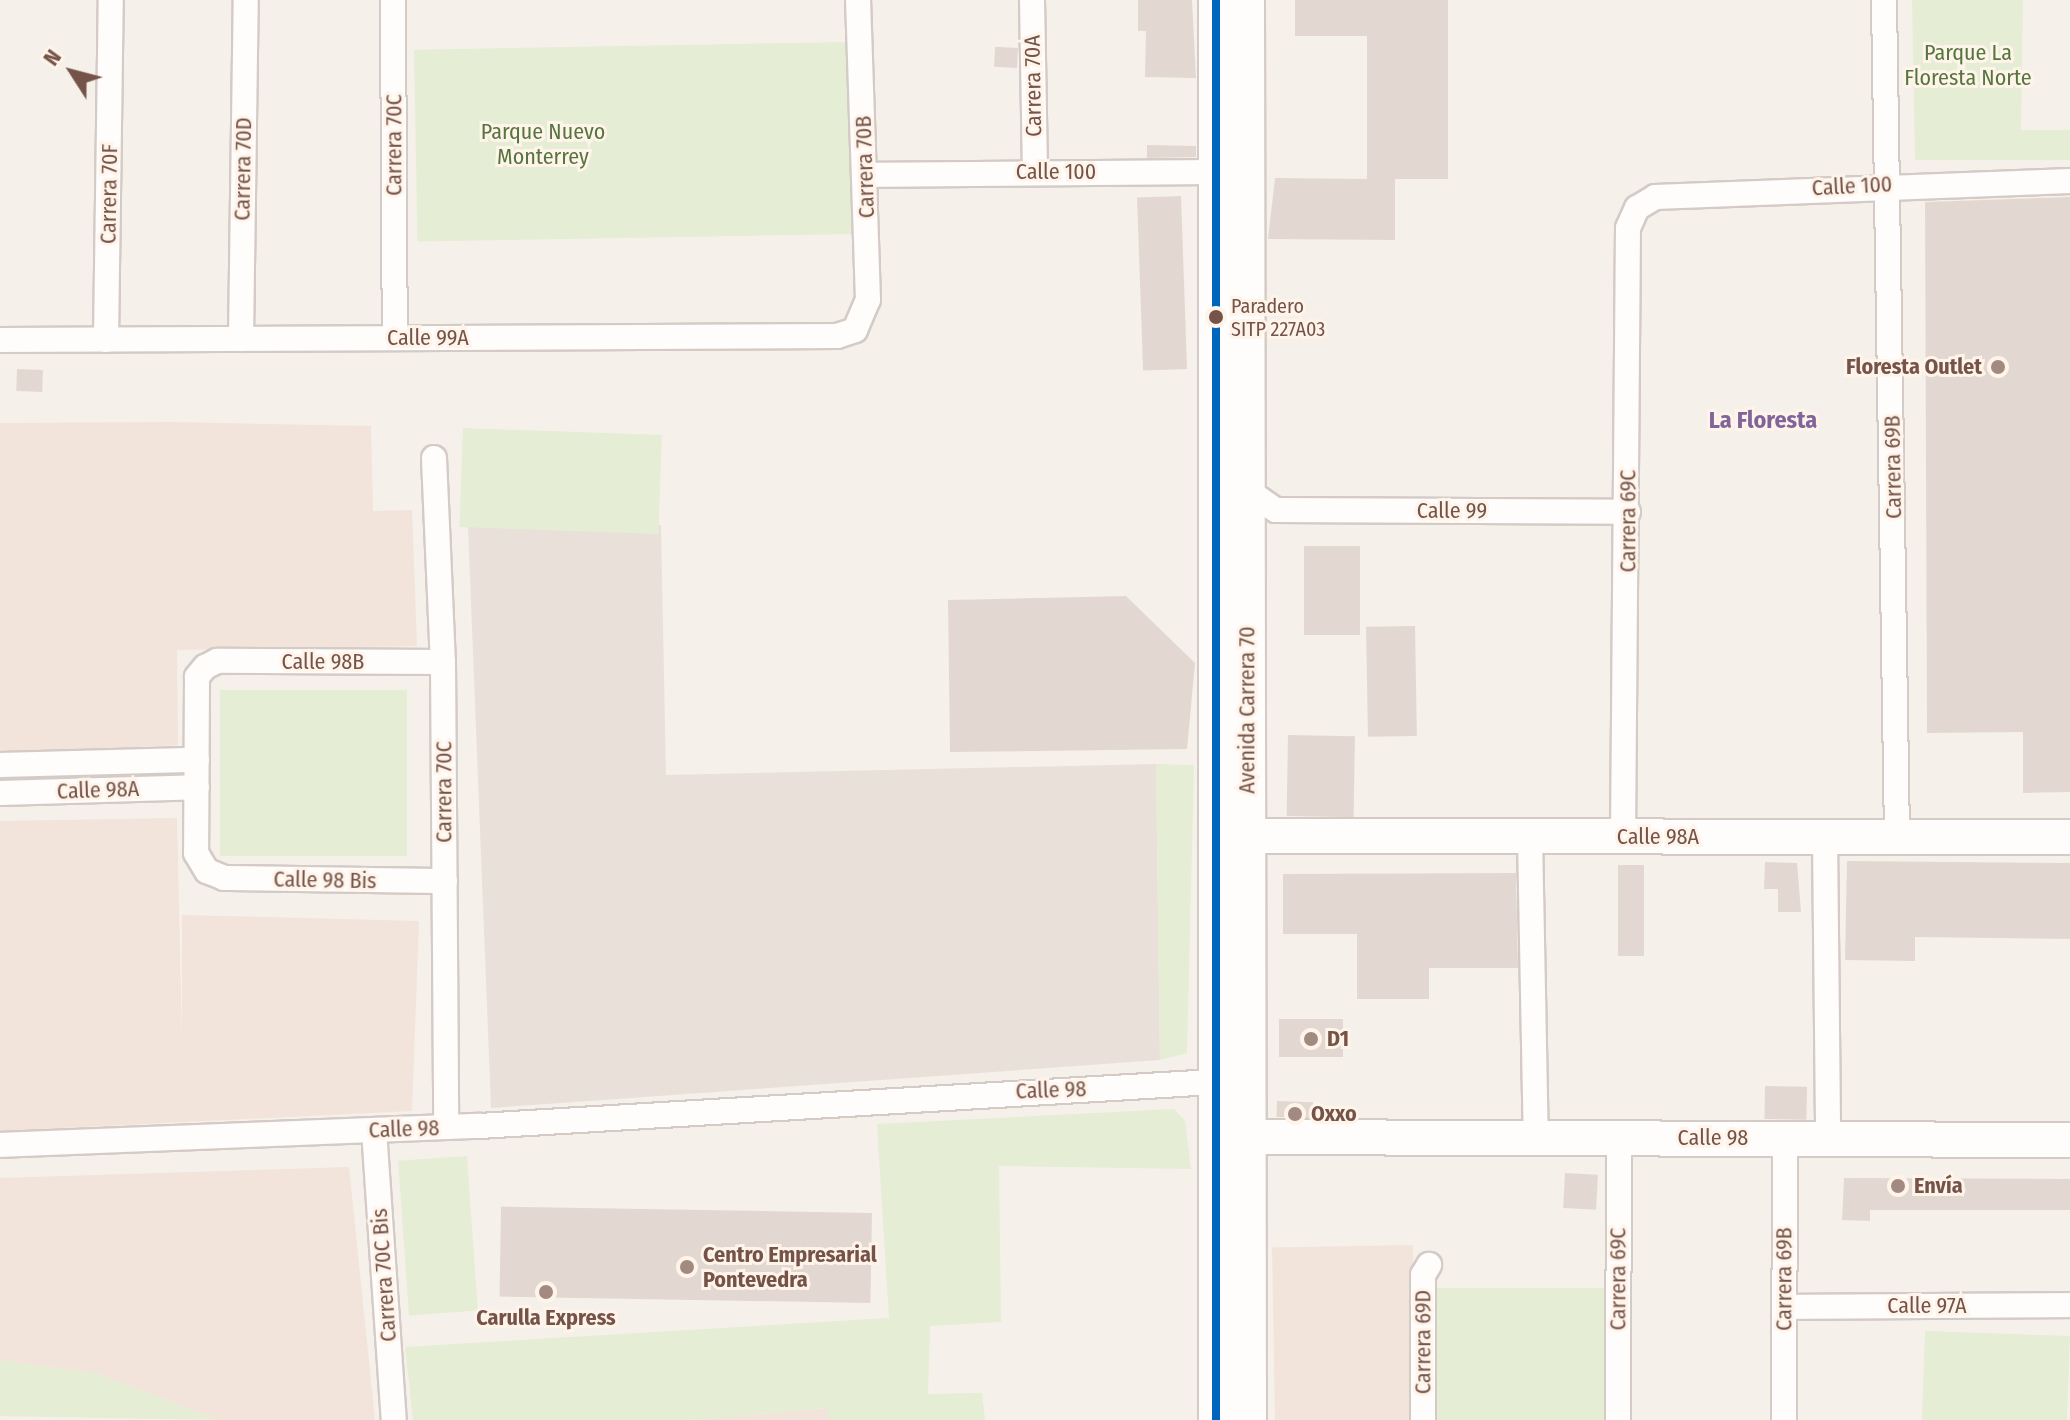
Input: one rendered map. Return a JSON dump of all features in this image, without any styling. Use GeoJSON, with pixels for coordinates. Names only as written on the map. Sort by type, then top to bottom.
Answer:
{"type":"FeatureCollection","features":[{"type":"Feature","properties":{"kind":"street","name":"Carrera 70F"},"geometry":{"type":"LineString","coordinates":[[106,340],[111,0]]}},
{"type":"Feature","properties":{"kind":"street","name":"Carrera 70D"},"geometry":{"type":"LineString","coordinates":[[241,339],[246,0]]}},
{"type":"Feature","properties":{"kind":"street","name":"Carrera 70C"},"geometry":{"type":"LineString","coordinates":[[393,0],[395,338]]}},
{"type":"Feature","properties":{"kind":"street","name":"Carrera 70B"},"geometry":{"type":"LineString","coordinates":[[855,330],[868,300],[858,0]]}},
{"type":"Feature","properties":{"kind":"street","name":"Carrera 70A"},"geometry":{"type":"LineString","coordinates":[[1032,0],[1035,171]]}},
{"type":"Feature","properties":{"kind":"street","name":"Avenida Carrera 70"},"geometry":{"type":"LineString","coordinates":[[1216,0],[1230,172],[1232,488],[1213,1082],[1216,1420]]}},
{"type":"Feature","properties":{"kind":"street","name":"Avenida Carrera 70"},"geometry":{"type":"LineString","coordinates":[[1230,172],[1247,0]]}},
{"type":"Feature","properties":{"kind":"street","name":"Carrera 69B"},"geometry":{"type":"LineString","coordinates":[[1884,0],[1891,184],[1897,837]]}},
{"type":"Feature","properties":{"kind":"street","name":"Calle 100"},"geometry":{"type":"LineString","coordinates":[[866,175],[1035,171],[1230,172]]}},
{"type":"Feature","properties":{"kind":"street","name":"Calle 100"},"geometry":{"type":"LineString","coordinates":[[1637,208],[1655,197],[1891,184],[2070,181]]}},
{"type":"Feature","properties":{"kind":"street","name":"Carrera 69C"},"geometry":{"type":"LineString","coordinates":[[1623,837],[1628,228],[1637,208]]}},
{"type":"Feature","properties":{"kind":"street","name":"Calle 99A"},"geometry":{"type":"LineString","coordinates":[[0,340],[837,336],[855,330]]}},
{"type":"Feature","properties":{"kind":"street","name":"Carrera 70C"},"geometry":{"type":"LineString","coordinates":[[434,458],[443,662],[446,1127]]}},
{"type":"Feature","properties":{"kind":"street","name":"Avenida Carrera 70"},"geometry":{"type":"LineString","coordinates":[[1232,488],[1247,529],[1249,1420]]}},
{"type":"Feature","properties":{"kind":"street"},"geometry":{"type":"LineString","coordinates":[[1232,488],[1276,510]]}},
{"type":"Feature","properties":{"kind":"street"},"geometry":{"type":"LineString","coordinates":[[1247,529],[1276,510]]}},
{"type":"Feature","properties":{"kind":"street","name":"Calle 99"},"geometry":{"type":"LineString","coordinates":[[1276,510],[1628,512]]}},
{"type":"Feature","properties":{"kind":"street","name":"Calle 98B"},"geometry":{"type":"LineString","coordinates":[[197,760],[197,677],[205,667],[217,661],[443,662]]}},
{"type":"Feature","properties":{"kind":"street"},"geometry":{"type":"LineString","coordinates":[[197,760],[197,787]]}},
{"type":"Feature","properties":{"kind":"street","name":"Calle 98A"},"geometry":{"type":"LineString","coordinates":[[0,765],[197,760]]}},
{"type":"Feature","properties":{"kind":"street","name":"Calle 98A"},"geometry":{"type":"LineString","coordinates":[[0,793],[197,787]]}},
{"type":"Feature","properties":{"kind":"street","name":"Calle 98 Bis"},"geometry":{"type":"LineString","coordinates":[[197,787],[196,853],[207,871],[224,878],[445,881]]}},
{"type":"Feature","properties":{"kind":"street","name":"Calle 98A"},"geometry":{"type":"LineString","coordinates":[[1246,836],[2070,837]]}},
{"type":"Feature","properties":{"kind":"street"},"geometry":{"type":"LineString","coordinates":[[1530,836],[1536,1138]]}},
{"type":"Feature","properties":{"kind":"street"},"geometry":{"type":"LineString","coordinates":[[1825,837],[1828,1139]]}},
{"type":"Feature","properties":{"kind":"street"},"geometry":{"type":"LineString","coordinates":[[1213,1082],[1230,1125],[1248,1137]]}},
{"type":"Feature","properties":{"kind":"street","name":"Calle 98"},"geometry":{"type":"LineString","coordinates":[[0,1145],[446,1127],[1213,1082]]}},
{"type":"Feature","properties":{"kind":"street","name":"Carrera 70C Bis"},"geometry":{"type":"LineString","coordinates":[[374,1130],[394,1420]]}},
{"type":"Feature","properties":{"kind":"street","name":"Calle 98"},"geometry":{"type":"LineString","coordinates":[[1248,1137],[2070,1140]]}},
{"type":"Feature","properties":{"kind":"street","name":"Carrera 69C"},"geometry":{"type":"LineString","coordinates":[[1618,1420],[1619,1138]]}},
{"type":"Feature","properties":{"kind":"street","name":"Carrera 69B"},"geometry":{"type":"LineString","coordinates":[[1784,1420],[1785,1139]]}},
{"type":"Feature","properties":{"kind":"street","name":"Carrera 69D"},"geometry":{"type":"LineString","coordinates":[[1423,1420],[1423,1275],[1429,1265]]}},
{"type":"Feature","properties":{"kind":"street","name":"Calle 97A"},"geometry":{"type":"LineString","coordinates":[[1784,1307],[2070,1305]]}},
{"type":"Feature","properties":{"kind":"shaded area"},"geometry":{"type":"Polygon","coordinates":[[[0,423],[371,426],[373,511],[412,510],[417,646],[177,650],[178,745],[0,754],[0,423]]]}},
{"type":"Feature","properties":{"kind":"shaded area"},"geometry":{"type":"Polygon","coordinates":[[[661,525],[666,775],[1156,764],[1160,1060],[491,1108],[468,527],[661,525]]]}},
{"type":"Feature","properties":{"kind":"shaded area"},"geometry":{"type":"Polygon","coordinates":[[[177,818],[182,1040],[182,915],[419,921],[412,1111],[0,1131],[0,821],[177,818]]]}},
{"type":"Feature","properties":{"kind":"shaded area"},"geometry":{"type":"Polygon","coordinates":[[[349,1167],[375,1420],[218,1420],[96,1373],[0,1360],[0,1178],[349,1167]]]}},
{"type":"Feature","properties":{"kind":"shaded area"},"geometry":{"type":"Polygon","coordinates":[[[1413,1245],[1416,1420],[1275,1420],[1272,1247],[1413,1245]]]}},
{"type":"Feature","properties":{"kind":"shaded area"},"geometry":{"type":"Polygon","coordinates":[[[828,1408],[829,1420],[691,1420],[828,1408]]]}},
{"type":"Feature","properties":{"kind":"green space","name":"Parque La Floresta Norte"},"geometry":{"type":"Polygon","coordinates":[[[1912,0],[2023,0],[2021,130],[2070,130],[2070,160],[1915,160],[1912,0]]]}},
{"type":"Feature","properties":{"kind":"green space","name":"Parque Nuevo Monterrey"},"geometry":{"type":"Polygon","coordinates":[[[852,42],[855,234],[417,242],[414,50],[852,42]]]}},
{"type":"Feature","properties":{"kind":"green space"},"geometry":{"type":"Polygon","coordinates":[[[463,428],[662,435],[658,534],[460,527],[463,428]]]}},
{"type":"Feature","properties":{"kind":"green space"},"geometry":{"type":"Polygon","coordinates":[[[220,690],[407,690],[407,856],[220,856],[220,690]]]}},
{"type":"Feature","properties":{"kind":"green space"},"geometry":{"type":"Polygon","coordinates":[[[1156,764],[1194,765],[1187,1053],[1160,1060],[1156,764]]]}},
{"type":"Feature","properties":{"kind":"green space"},"geometry":{"type":"Polygon","coordinates":[[[1174,1109],[1185,1121],[1191,1169],[999,1166],[1001,1322],[930,1326],[928,1394],[982,1393],[985,1420],[829,1420],[827,1408],[691,1420],[413,1420],[405,1347],[889,1318],[877,1124],[1174,1109]]]}},
{"type":"Feature","properties":{"kind":"green space"},"geometry":{"type":"Polygon","coordinates":[[[467,1156],[478,1311],[409,1315],[398,1161],[467,1156]]]}},
{"type":"Feature","properties":{"kind":"green space"},"geometry":{"type":"Polygon","coordinates":[[[1429,1288],[1605,1288],[1605,1420],[1429,1420],[1429,1288]]]}},
{"type":"Feature","properties":{"kind":"green space"},"geometry":{"type":"Polygon","coordinates":[[[1925,1331],[2070,1336],[2067,1420],[1922,1420],[1925,1331]]]}},
{"type":"Feature","properties":{"kind":"green space"},"geometry":{"type":"Polygon","coordinates":[[[0,1360],[96,1373],[218,1420],[0,1416],[0,1360]]]}},
{"type":"Feature","properties":{"kind":"building"},"geometry":{"type":"Polygon","coordinates":[[[1138,0],[1192,0],[1196,78],[1145,77],[1146,31],[1138,31],[1138,0]]]}},
{"type":"Feature","properties":{"kind":"building"},"geometry":{"type":"Polygon","coordinates":[[[1295,0],[1448,0],[1448,179],[1395,179],[1395,240],[1268,239],[1275,178],[1367,179],[1367,36],[1295,36],[1295,0]]]}},
{"type":"Feature","properties":{"kind":"building"},"geometry":{"type":"Polygon","coordinates":[[[995,47],[1018,48],[1017,68],[994,67],[995,47]]]}},
{"type":"Feature","properties":{"kind":"building"},"geometry":{"type":"Polygon","coordinates":[[[1147,145],[1196,146],[1196,157],[1147,158],[1147,145]]]}},
{"type":"Feature","properties":{"kind":"building"},"geometry":{"type":"Polygon","coordinates":[[[1181,196],[1187,369],[1143,370],[1137,198],[1181,196]]]}},
{"type":"Feature","properties":{"kind":"building","name":"Floresta Outlet"},"geometry":{"type":"Polygon","coordinates":[[[2070,197],[2070,792],[2023,793],[2023,732],[1927,733],[1925,202],[2070,197]]]}},
{"type":"Feature","properties":{"kind":"building"},"geometry":{"type":"Polygon","coordinates":[[[17,369],[43,370],[42,392],[16,391],[17,369]]]}},
{"type":"Feature","properties":{"kind":"building"},"geometry":{"type":"Polygon","coordinates":[[[1304,546],[1360,546],[1360,635],[1304,635],[1304,546]]]}},
{"type":"Feature","properties":{"kind":"building"},"geometry":{"type":"Polygon","coordinates":[[[1126,596],[1195,663],[1187,749],[950,752],[948,600],[1126,596]]]}},
{"type":"Feature","properties":{"kind":"building"},"geometry":{"type":"Polygon","coordinates":[[[1415,626],[1417,736],[1368,737],[1366,627],[1415,626]]]}},
{"type":"Feature","properties":{"kind":"building"},"geometry":{"type":"Polygon","coordinates":[[[1288,735],[1355,736],[1354,817],[1287,816],[1288,735]]]}},
{"type":"Feature","properties":{"kind":"building"},"geometry":{"type":"Polygon","coordinates":[[[1847,861],[2070,863],[2070,939],[1915,937],[1915,961],[1845,960],[1847,861]]]}},
{"type":"Feature","properties":{"kind":"building"},"geometry":{"type":"Polygon","coordinates":[[[1765,862],[1797,863],[1801,912],[1778,912],[1778,889],[1764,889],[1765,862]]]}},
{"type":"Feature","properties":{"kind":"building"},"geometry":{"type":"Polygon","coordinates":[[[1618,865],[1644,865],[1644,956],[1618,956],[1618,865]]]}},
{"type":"Feature","properties":{"kind":"building"},"geometry":{"type":"Polygon","coordinates":[[[1516,873],[1518,968],[1429,968],[1429,999],[1357,999],[1357,934],[1283,934],[1283,874],[1516,873]]]}},
{"type":"Feature","properties":{"kind":"building","name":"D1"},"geometry":{"type":"Polygon","coordinates":[[[1279,1019],[1343,1019],[1343,1057],[1279,1057],[1279,1019]]]}},
{"type":"Feature","properties":{"kind":"building"},"geometry":{"type":"Polygon","coordinates":[[[1765,1086],[1807,1087],[1806,1120],[1764,1119],[1765,1086]]]}},
{"type":"Feature","properties":{"kind":"building","name":"Oxxo"},"geometry":{"type":"Polygon","coordinates":[[[1277,1101],[1313,1102],[1312,1118],[1276,1117],[1277,1101]]]}},
{"type":"Feature","properties":{"kind":"building"},"geometry":{"type":"Polygon","coordinates":[[[1565,1173],[1598,1175],[1596,1210],[1563,1208],[1565,1173]]]}},
{"type":"Feature","properties":{"kind":"building"},"geometry":{"type":"Polygon","coordinates":[[[1844,1178],[2070,1179],[2070,1210],[1870,1210],[1870,1221],[1842,1220],[1844,1178]]]}},
{"type":"Feature","properties":{"kind":"building","name":"Centro Empresarial Pontevedra"},"geometry":{"type":"Polygon","coordinates":[[[501,1207],[872,1213],[870,1303],[499,1297],[501,1207]]]}},
{"type":"Feature","properties":{"kind":"transit line"},"geometry":{"type":"LineString","coordinates":[[1216,0],[1216,1420]]}},
{"type":"Feature","properties":{"kind":"place","name":"Paradero SITP 227A03"},"geometry":{"type":"Point","coordinates":[1216,317]}},
{"type":"Feature","properties":{"kind":"place","name":"Floresta Outlet"},"geometry":{"type":"Point","coordinates":[1998,367]}},
{"type":"Feature","properties":{"kind":"place","name":"D1"},"geometry":{"type":"Point","coordinates":[1311,1039]}},
{"type":"Feature","properties":{"kind":"place","name":"Oxxo"},"geometry":{"type":"Point","coordinates":[1295,1114]}},
{"type":"Feature","properties":{"kind":"place","name":"Envía"},"geometry":{"type":"Point","coordinates":[1898,1186]}},
{"type":"Feature","properties":{"kind":"place","name":"Centro Empresarial Pontevedra"},"geometry":{"type":"Point","coordinates":[687,1267]}},
{"type":"Feature","properties":{"kind":"place","name":"Carulla Express"},"geometry":{"type":"Point","coordinates":[546,1292]}},
{"type":"Feature","properties":{"kind":"district","name":"La Floresta"},"geometry":{"type":"Point","coordinates":[1763,421]}}]}
